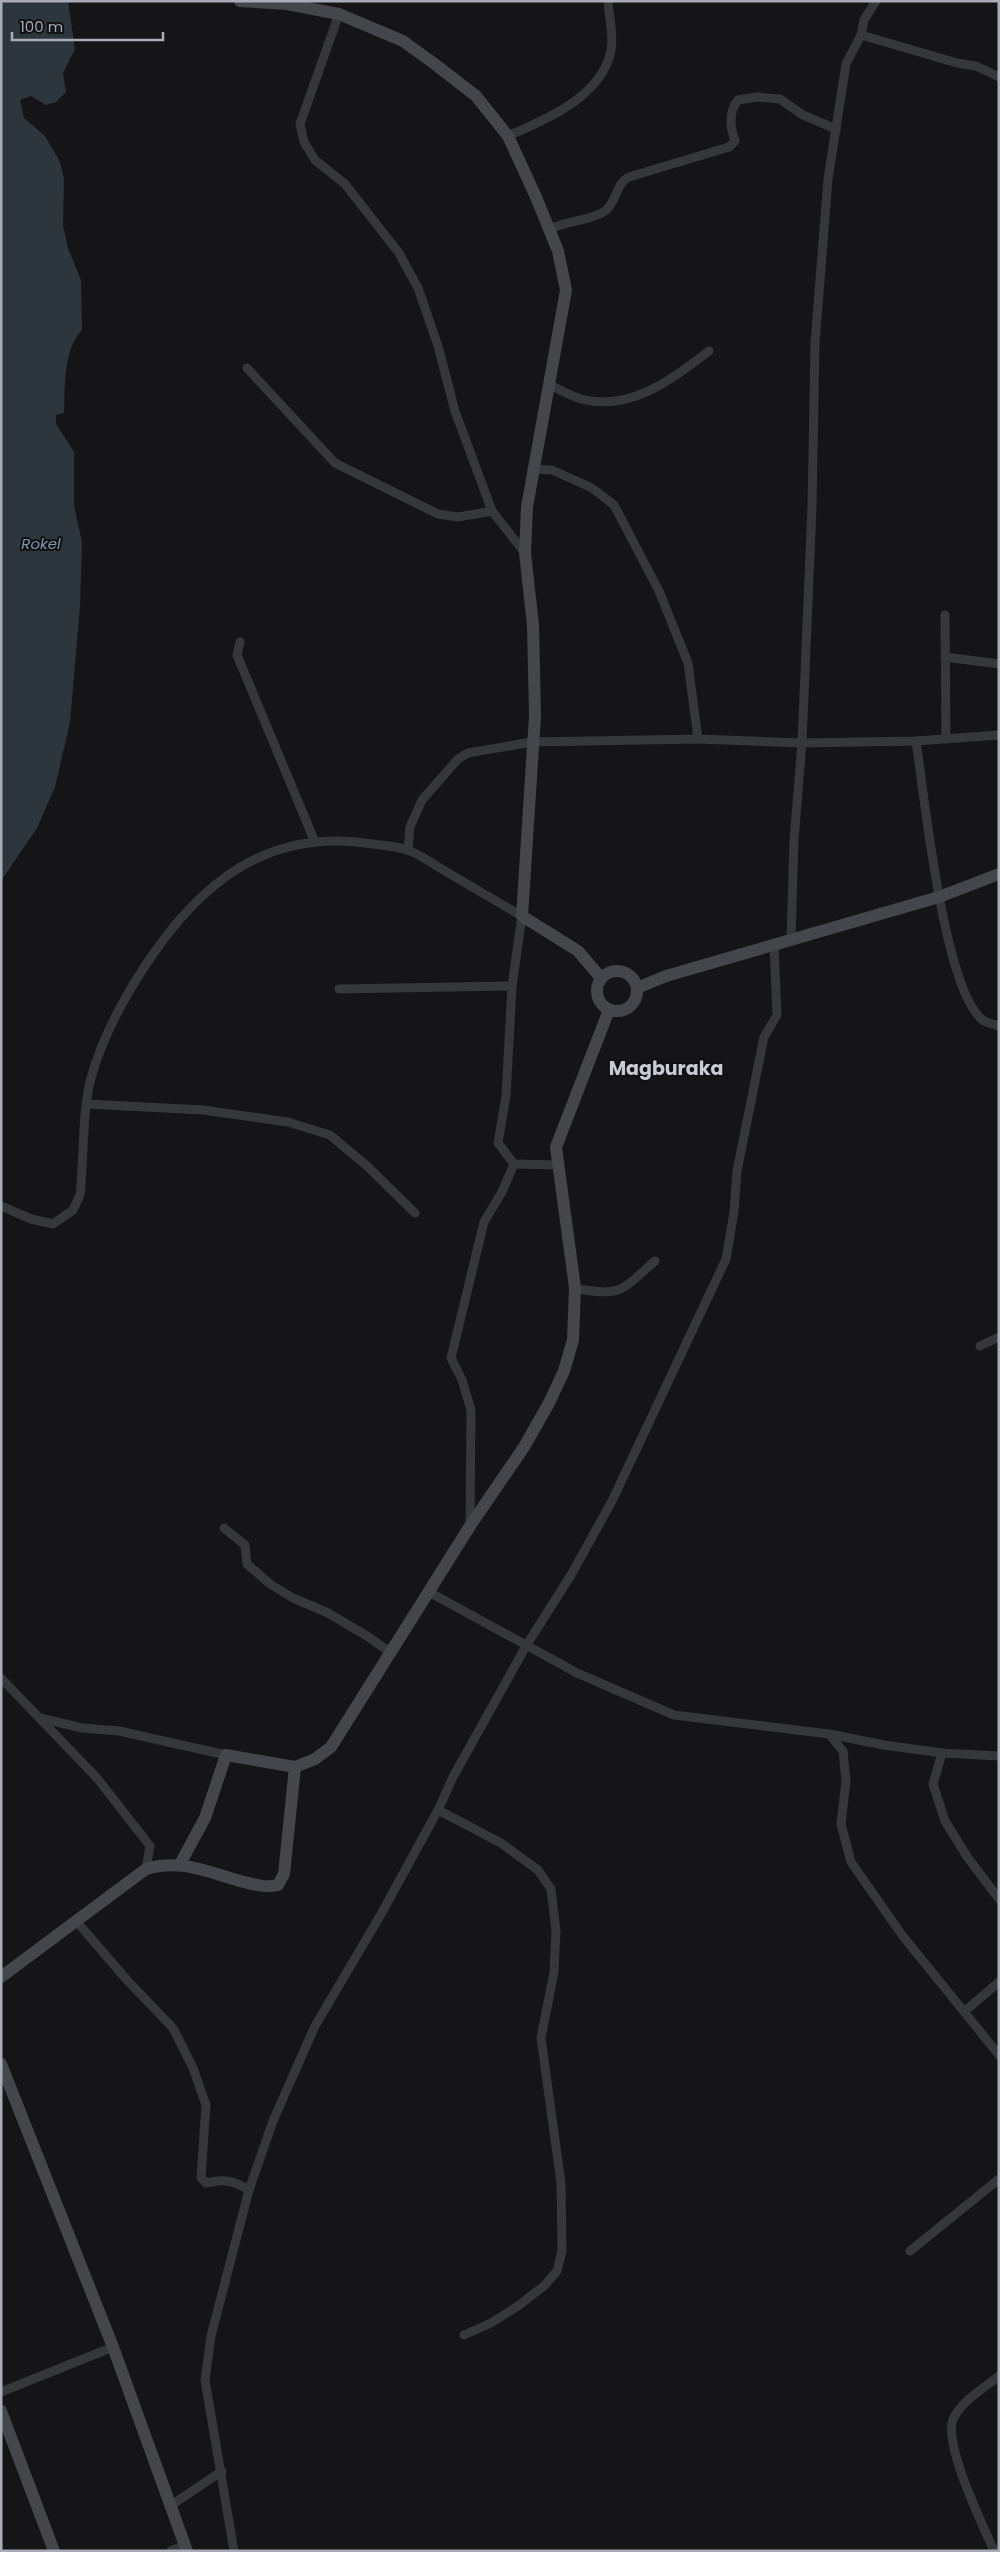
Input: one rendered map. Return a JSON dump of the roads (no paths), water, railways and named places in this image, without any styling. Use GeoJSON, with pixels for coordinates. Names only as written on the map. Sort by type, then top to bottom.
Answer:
{"type":"FeatureCollection","features":[{"type":"Feature","properties":{"kind":"street"},"geometry":{"type":"LineString","coordinates":[[240,1],[287,4],[339,14],[403,41],[476,96],[508,136],[558,251],[566,290],[550,385],[532,469],[527,507],[526,553],[533,625],[535,716],[522,916],[512,986],[506,1096],[498,1143],[514,1164]]}},
{"type":"Feature","properties":{"kind":"street"},"geometry":{"type":"LineString","coordinates":[[508,136],[544,121],[578,99],[603,74],[611,50],[608,1]]}},
{"type":"Feature","properties":{"kind":"street"},"geometry":{"type":"LineString","coordinates":[[791,939],[794,840],[802,743],[812,507],[815,343],[828,179],[846,64],[861,35],[864,20],[876,1]]}},
{"type":"Feature","properties":{"kind":"street"},"geometry":{"type":"LineString","coordinates":[[339,14],[300,124],[304,142],[315,160],[345,184],[399,254],[418,288],[438,346],[455,411],[492,510],[526,553]]}},
{"type":"Feature","properties":{"kind":"street"},"geometry":{"type":"LineString","coordinates":[[861,35],[957,63],[976,66],[999,77]]}},
{"type":"Feature","properties":{"kind":"street"},"geometry":{"type":"LineString","coordinates":[[550,230],[561,224],[604,211],[611,205],[623,179],[629,176],[729,147],[735,141],[731,128],[732,113],[738,100],[758,97],[780,99],[803,115],[836,129]]}},
{"type":"Feature","properties":{"kind":"street"},"geometry":{"type":"LineString","coordinates":[[550,385],[582,399],[612,401],[638,398],[671,380],[709,351]]}},
{"type":"Feature","properties":{"kind":"street"},"geometry":{"type":"LineString","coordinates":[[247,368],[335,463]]}},
{"type":"Feature","properties":{"kind":"street"},"geometry":{"type":"LineString","coordinates":[[311,446],[335,463],[438,514],[458,517],[492,510]]}},
{"type":"Feature","properties":{"kind":"street"},"geometry":{"type":"LineString","coordinates":[[532,469],[552,470],[592,488],[614,506],[659,591],[688,663],[698,739]]}},
{"type":"Feature","properties":{"kind":"street"},"geometry":{"type":"LineString","coordinates":[[945,615],[946,739]]}},
{"type":"Feature","properties":{"kind":"street"},"geometry":{"type":"LineString","coordinates":[[240,642],[237,655],[315,842]]}},
{"type":"Feature","properties":{"kind":"street"},"geometry":{"type":"LineString","coordinates":[[946,658],[999,664]]}},
{"type":"Feature","properties":{"kind":"street"},"geometry":{"type":"LineString","coordinates":[[408,850],[410,827],[422,800],[458,759],[468,753],[532,742],[698,739],[802,743],[916,741],[999,735]]}},
{"type":"Feature","properties":{"kind":"street"},"geometry":{"type":"LineString","coordinates":[[916,741],[943,925],[966,995],[984,1020],[999,1026]]}},
{"type":"Feature","properties":{"kind":"street"},"geometry":{"type":"LineString","coordinates":[[1,1206],[32,1219],[53,1224],[73,1210],[80,1195],[90,1081],[110,1025],[135,981],[174,926],[199,898],[222,879],[268,853],[299,844],[345,841],[408,850],[578,951],[601,978]]}},
{"type":"Feature","properties":{"kind":"street"},"geometry":{"type":"LineString","coordinates":[[637,988],[666,976],[774,946],[791,939],[939,896],[999,874]]}},
{"type":"Feature","properties":{"kind":"street"},"geometry":{"type":"LineString","coordinates":[[234,2551],[206,2380],[211,2336],[249,2190],[273,2121],[315,2026],[380,1916],[438,1810],[453,1777],[526,1646],[571,1575],[612,1501],[726,1260],[734,1212],[737,1172],[764,1037],[777,1015],[774,946]]}},
{"type":"Feature","properties":{"kind":"street"},"geometry":{"type":"LineString","coordinates":[[614,971],[621,971],[633,978],[637,988],[636,1000],[623,1011],[609,1010],[600,1003],[597,996],[601,978],[614,971]]}},
{"type":"Feature","properties":{"kind":"street"},"geometry":{"type":"LineString","coordinates":[[338,989],[512,986]]}},
{"type":"Feature","properties":{"kind":"street"},"geometry":{"type":"LineString","coordinates":[[40,1718],[82,1728],[119,1731],[226,1755],[295,1767],[315,1759],[331,1747],[470,1526],[524,1447],[549,1403],[564,1371],[573,1340],[575,1288],[556,1147],[609,1010]]}},
{"type":"Feature","properties":{"kind":"street"},"geometry":{"type":"LineString","coordinates":[[87,1104],[203,1110],[288,1122],[330,1135],[367,1166],[415,1213]]}},
{"type":"Feature","properties":{"kind":"street"},"geometry":{"type":"LineString","coordinates":[[514,1164],[557,1165]]}},
{"type":"Feature","properties":{"kind":"street"},"geometry":{"type":"LineString","coordinates":[[470,1526],[471,1410],[462,1380],[451,1358],[484,1222],[502,1192],[514,1164]]}},
{"type":"Feature","properties":{"kind":"street"},"geometry":{"type":"LineString","coordinates":[[575,1288],[608,1293],[620,1290],[656,1261]]}},
{"type":"Feature","properties":{"kind":"street"},"geometry":{"type":"LineString","coordinates":[[980,1346],[999,1337]]}},
{"type":"Feature","properties":{"kind":"street"},"geometry":{"type":"LineString","coordinates":[[224,1528],[245,1545],[247,1564],[270,1584],[292,1598],[328,1613],[367,1636],[390,1654]]}},
{"type":"Feature","properties":{"kind":"street"},"geometry":{"type":"LineString","coordinates":[[429,1592],[577,1673],[674,1715],[829,1734],[884,1745],[942,1753],[999,1756]]}},
{"type":"Feature","properties":{"kind":"street"},"geometry":{"type":"LineString","coordinates":[[1,1678],[96,1778],[150,1846],[146,1870]]}},
{"type":"Feature","properties":{"kind":"street"},"geometry":{"type":"LineString","coordinates":[[829,1734],[843,1751],[846,1782],[841,1824],[851,1862],[902,1935],[999,2055]]}},
{"type":"Feature","properties":{"kind":"street"},"geometry":{"type":"LineString","coordinates":[[942,1753],[933,1784],[945,1821],[968,1858],[999,1899]]}},
{"type":"Feature","properties":{"kind":"street"},"geometry":{"type":"LineString","coordinates":[[180,1864],[205,1818],[226,1755]]}},
{"type":"Feature","properties":{"kind":"street"},"geometry":{"type":"LineString","coordinates":[[1,1977],[146,1870],[163,1864],[180,1864],[261,1886],[278,1885],[284,1874],[295,1767]]}},
{"type":"Feature","properties":{"kind":"street"},"geometry":{"type":"LineString","coordinates":[[438,1810],[520,1854],[538,1870],[551,1889],[556,1932],[554,1972],[542,2038],[561,2175],[562,2251],[557,2271],[545,2285],[511,2310],[464,2335]]}},
{"type":"Feature","properties":{"kind":"street"},"geometry":{"type":"LineString","coordinates":[[77,1922],[127,1980],[173,2028],[193,2068],[206,2105],[201,2178],[206,2183],[221,2179],[235,2182],[249,2190]]}},
{"type":"Feature","properties":{"kind":"street"},"geometry":{"type":"LineString","coordinates":[[964,2011],[999,1982]]}},
{"type":"Feature","properties":{"kind":"street"},"geometry":{"type":"LineString","coordinates":[[1,2064],[113,2347],[186,2548],[171,2551]]}},
{"type":"Feature","properties":{"kind":"street"},"geometry":{"type":"LineString","coordinates":[[910,2251],[999,2179]]}},
{"type":"Feature","properties":{"kind":"street"},"geometry":{"type":"LineString","coordinates":[[1,2392],[113,2347]]}},
{"type":"Feature","properties":{"kind":"street"},"geometry":{"type":"LineString","coordinates":[[994,2551],[964,2479],[950,2429],[959,2409],[999,2376]]}},
{"type":"Feature","properties":{"kind":"street"},"geometry":{"type":"LineString","coordinates":[[1,2411],[54,2551]]}},
{"type":"Feature","properties":{"kind":"street"},"geometry":{"type":"LineString","coordinates":[[170,2506],[222,2471]]}},
{"type":"Feature","properties":{"kind":"water","name":"Rokel"},"geometry":{"type":"Polygon","coordinates":[[[1,1],[68,1],[75,49],[63,73],[66,92],[56,102],[46,105],[31,96],[20,100],[24,118],[45,136],[60,162],[64,179],[63,225],[68,248],[81,280],[82,330],[71,348],[68,358],[64,413],[56,415],[56,424],[74,452],[74,506],[82,542],[80,606],[70,722],[55,787],[37,828],[1,881],[1,1]]]}},
{"type":"Feature","properties":{"kind":"district","name":"Magburaka"},"geometry":{"type":"Point","coordinates":[666,1068]}}]}
